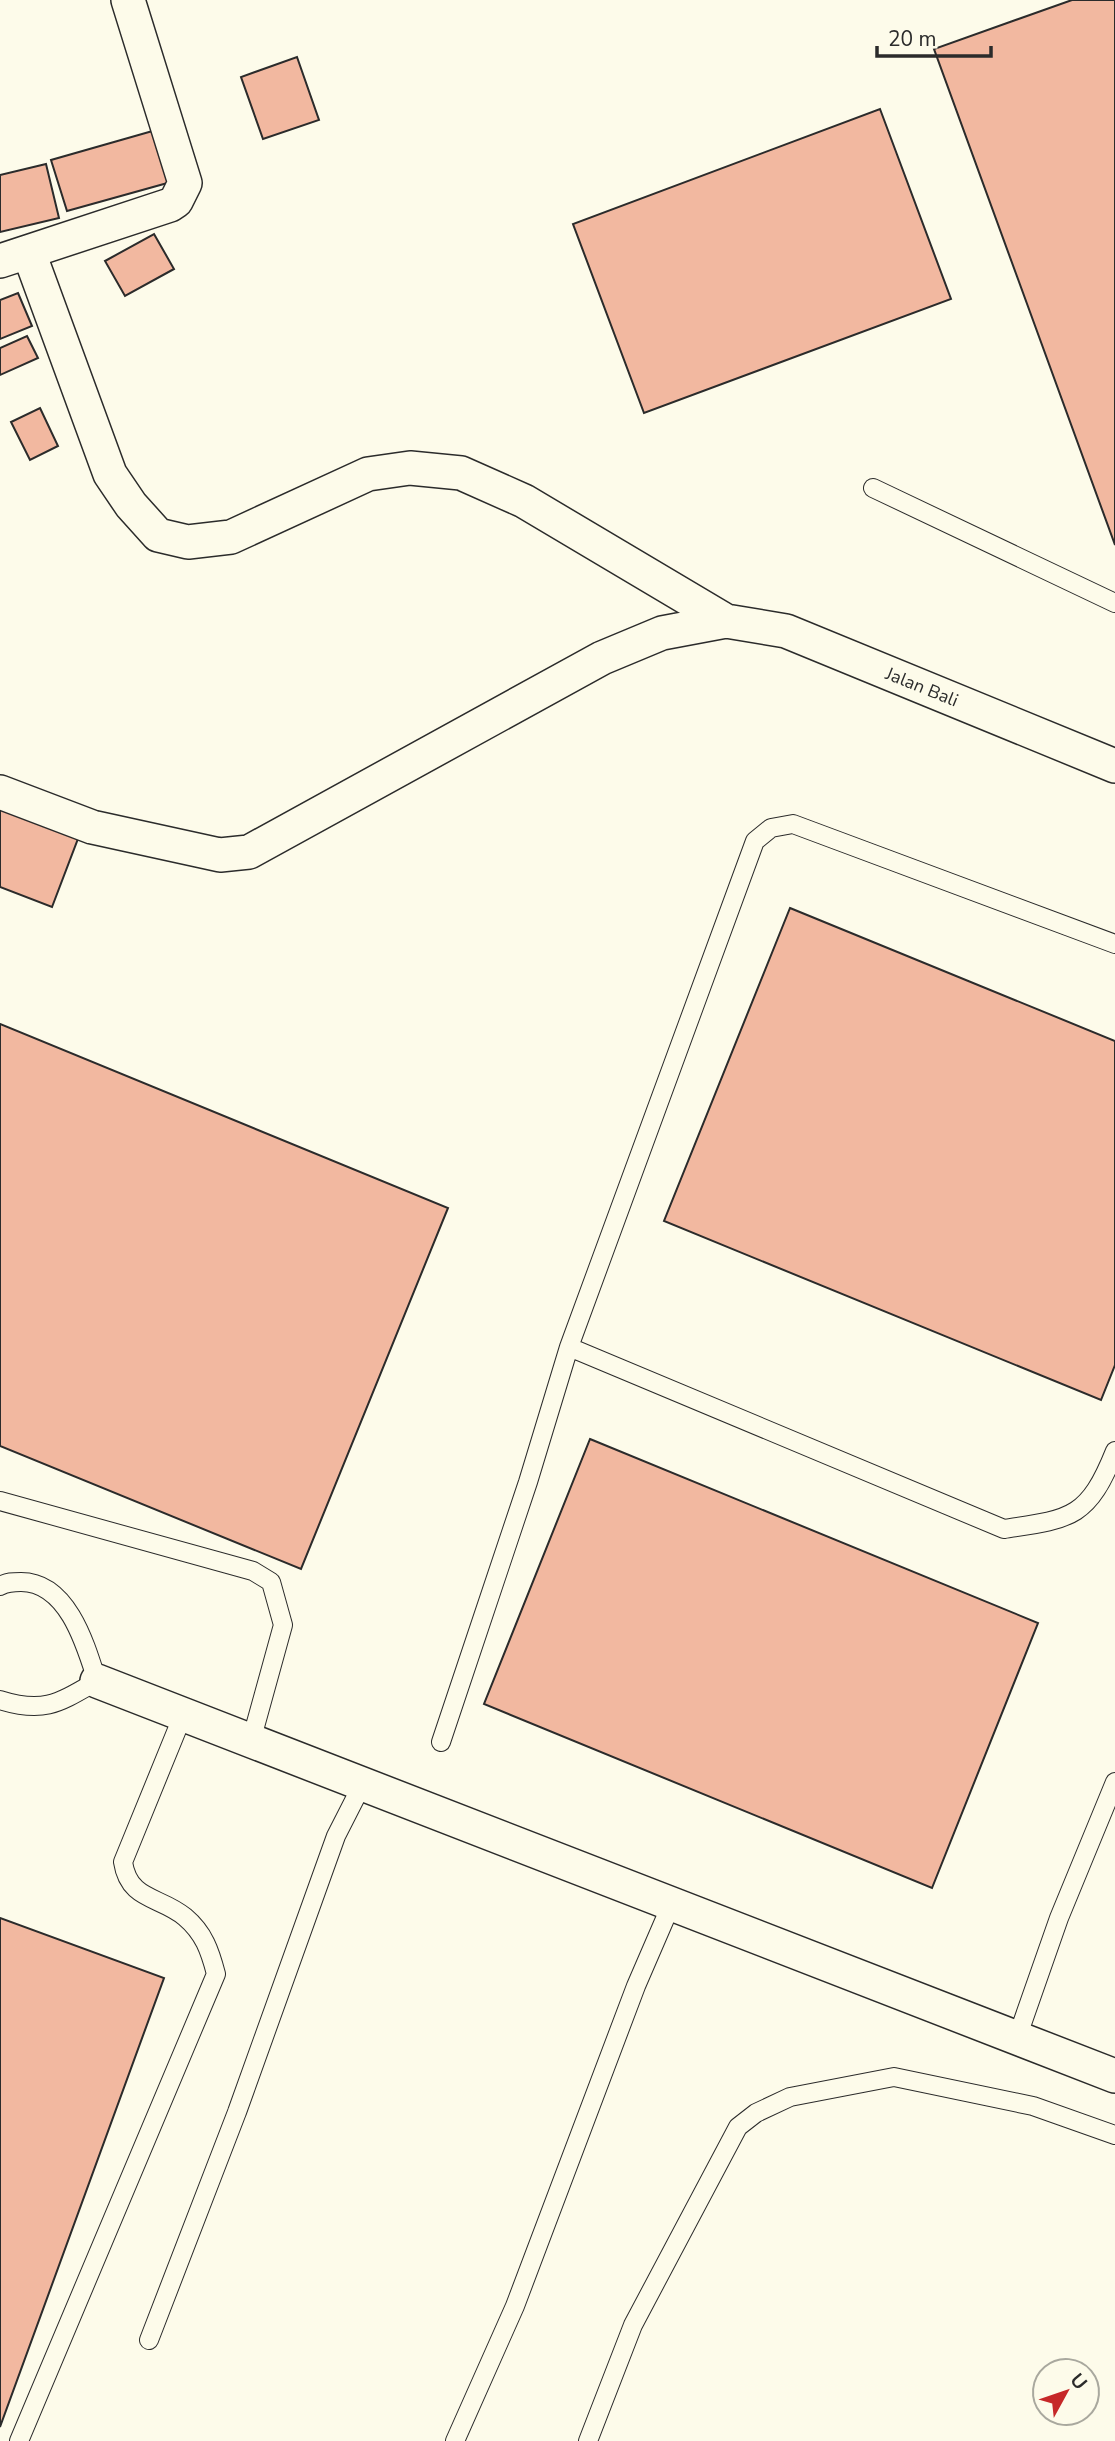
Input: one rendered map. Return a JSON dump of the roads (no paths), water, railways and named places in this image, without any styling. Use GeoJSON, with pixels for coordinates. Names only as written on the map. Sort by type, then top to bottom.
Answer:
{"type":"FeatureCollection","features":[{"type":"Feature","properties":{"kind":"street"},"geometry":{"type":"LineString","coordinates":[[128,0],[185,183],[183,189],[170,205],[15,257],[110,474],[131,505],[158,535],[188,541],[232,537],[368,474],[410,468],[435,468],[461,472],[524,501],[726,621]]}},
{"type":"Feature","properties":{"kind":"street"},"geometry":{"type":"LineString","coordinates":[[0,792],[92,827],[220,855],[249,852],[602,658],[662,632],[726,621]]}},
{"type":"Feature","properties":{"kind":"street","name":"Jalan Bali"},"geometry":{"type":"LineString","coordinates":[[726,621],[786,631],[1115,766]]}},
{"type":"Feature","properties":{"kind":"street"},"geometry":{"type":"LineString","coordinates":[[97,1681],[1115,2076]]}},
{"type":"Feature","properties":{"kind":"lane"},"geometry":{"type":"LineString","coordinates":[[873,488],[1115,603]]}},
{"type":"Feature","properties":{"kind":"lane"},"geometry":{"type":"LineString","coordinates":[[441,1742],[528,1482],[569,1347],[755,841],[771,828],[793,824],[1115,944]]}},
{"type":"Feature","properties":{"kind":"lane"},"geometry":{"type":"LineString","coordinates":[[569,1347],[1004,1529],[1051,1522],[1076,1512],[1094,1496],[1115,1451]]}},
{"type":"Feature","properties":{"kind":"lane"},"geometry":{"type":"LineString","coordinates":[[0,1502],[253,1571],[271,1582],[283,1625],[251,1741]]}},
{"type":"Feature","properties":{"kind":"lane"},"geometry":{"type":"LineString","coordinates":[[0,1586],[6,1583],[30,1582],[50,1593],[68,1610],[84,1642],[97,1681],[69,1698],[48,1705],[25,1708],[0,1700]]}},
{"type":"Feature","properties":{"kind":"lane"},"geometry":{"type":"LineString","coordinates":[[19,2441],[216,1974],[208,1944],[185,1917],[135,1890],[125,1876],[122,1862],[183,1715]]}},
{"type":"Feature","properties":{"kind":"lane"},"geometry":{"type":"LineString","coordinates":[[1017,2038],[1059,1918],[1111,1805],[1115,1782]]}},
{"type":"Feature","properties":{"kind":"lane"},"geometry":{"type":"LineString","coordinates":[[149,2340],[237,2112],[337,1836],[362,1784]]}},
{"type":"Feature","properties":{"kind":"lane"},"geometry":{"type":"LineString","coordinates":[[455,2441],[515,2306],[636,1986],[671,1905]]}},
{"type":"Feature","properties":{"kind":"lane"},"geometry":{"type":"LineString","coordinates":[[588,2441],[633,2325],[738,2127],[756,2113],[790,2097],[894,2077],[1033,2106],[1115,2135]]}}]}
